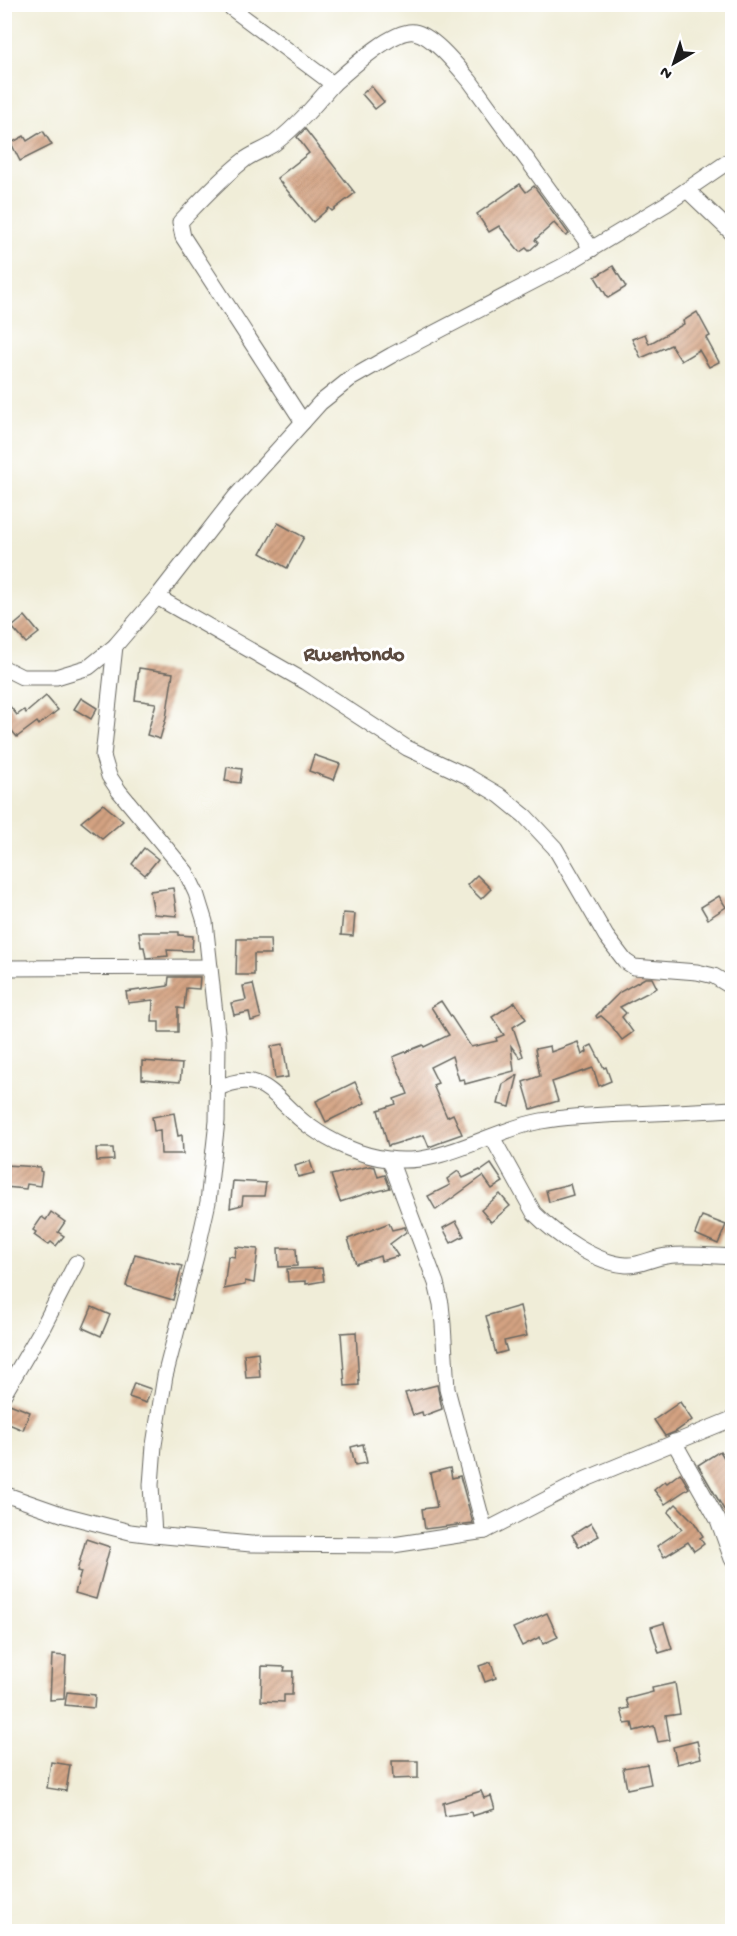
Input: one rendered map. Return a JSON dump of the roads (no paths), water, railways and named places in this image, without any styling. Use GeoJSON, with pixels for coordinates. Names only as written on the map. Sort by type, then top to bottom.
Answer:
{"type":"FeatureCollection","features":[{"type":"Feature","properties":{"kind":"street"},"geometry":{"type":"LineString","coordinates":[[226,4],[333,84]]}},
{"type":"Feature","properties":{"kind":"street"},"geometry":{"type":"LineString","coordinates":[[303,422],[183,237],[180,222],[222,178],[246,158],[276,142],[303,118],[333,84],[367,54],[404,33],[415,32],[426,37],[448,55],[470,81],[592,249]]}},
{"type":"Feature","properties":{"kind":"street"},"geometry":{"type":"LineString","coordinates":[[4,668],[22,677],[56,677],[89,667],[115,646],[157,597],[235,497],[320,403],[350,379],[563,266],[687,190],[732,159]]}},
{"type":"Feature","properties":{"kind":"street"},"geometry":{"type":"LineString","coordinates":[[687,190],[732,233]]}},
{"type":"Feature","properties":{"kind":"street"},"geometry":{"type":"LineString","coordinates":[[157,597],[306,682],[407,748],[467,776],[508,802],[525,816],[555,848],[606,936],[620,955],[634,967],[697,972],[714,976],[732,987]]}},
{"type":"Feature","properties":{"kind":"street"},"geometry":{"type":"LineString","coordinates":[[115,646],[103,756],[110,776],[119,791],[186,872],[196,893],[205,922],[218,1041],[217,1121],[207,1202],[196,1256],[165,1376],[154,1445],[151,1485],[153,1535]]}},
{"type":"Feature","properties":{"kind":"street"},"geometry":{"type":"LineString","coordinates":[[4,968],[210,967]]}},
{"type":"Feature","properties":{"kind":"street"},"geometry":{"type":"LineString","coordinates":[[217,1089],[231,1082],[246,1080],[263,1085],[307,1125],[330,1140],[367,1156],[390,1160],[437,1156],[539,1121],[570,1117],[732,1109]]}},
{"type":"Feature","properties":{"kind":"street"},"geometry":{"type":"LineString","coordinates":[[492,1137],[534,1213],[596,1256],[626,1265],[640,1264],[664,1256],[732,1257]]}},
{"type":"Feature","properties":{"kind":"street"},"geometry":{"type":"LineString","coordinates":[[390,1160],[436,1283],[441,1304],[447,1389],[485,1531]]}},
{"type":"Feature","properties":{"kind":"street"},"geometry":{"type":"LineString","coordinates":[[4,1394],[43,1327],[76,1263]]}},
{"type":"Feature","properties":{"kind":"street"},"geometry":{"type":"LineString","coordinates":[[4,1494],[64,1515],[130,1532],[251,1544],[393,1545],[485,1531],[586,1479],[732,1419]]}},
{"type":"Feature","properties":{"kind":"street"},"geometry":{"type":"LineString","coordinates":[[674,1442],[718,1520],[732,1558]]}},
{"type":"Feature","properties":{"kind":"district","name":"Rwentondo"},"geometry":{"type":"Point","coordinates":[354,653]}}]}
